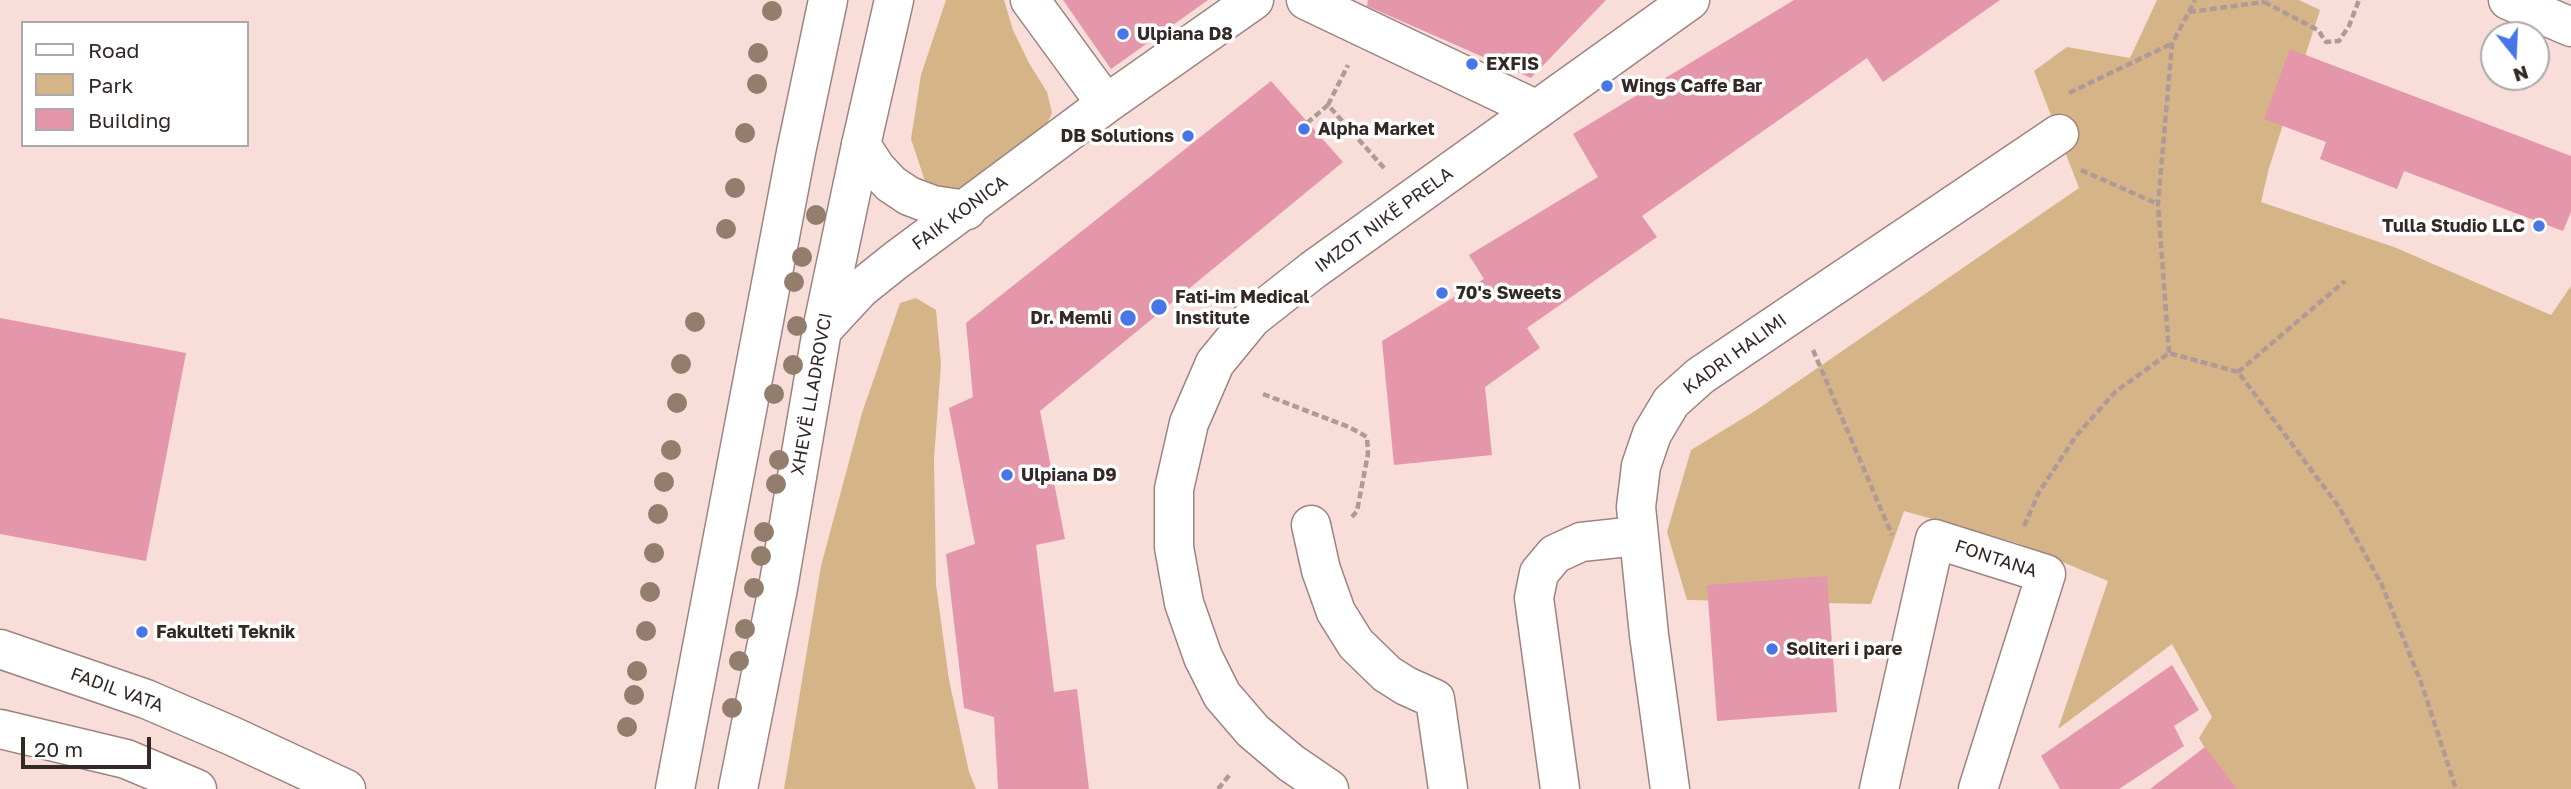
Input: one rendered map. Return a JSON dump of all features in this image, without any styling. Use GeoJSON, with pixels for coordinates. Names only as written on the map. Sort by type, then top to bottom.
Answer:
{"type":"FeatureCollection","features":[{"type":"Feature","properties":{"kind":"street"},"geometry":{"type":"LineString","coordinates":[[675,789],[796,152],[828,0]]}},
{"type":"Feature","properties":{"kind":"street","name":"XHEVË LLADROVCI"},"geometry":{"type":"LineString","coordinates":[[738,789],[778,588],[822,330],[860,145],[894,0]]}},
{"type":"Feature","properties":{"kind":"street"},"geometry":{"type":"LineString","coordinates":[[1030,0],[1105,104]]}},
{"type":"Feature","properties":{"kind":"street","name":"FAIK KONICA"},"geometry":{"type":"LineString","coordinates":[[822,330],[860,289],[1105,104],[1254,0]]}},
{"type":"Feature","properties":{"kind":"street"},"geometry":{"type":"LineString","coordinates":[[1306,0],[1538,110]]}},
{"type":"Feature","properties":{"kind":"street","name":"IMZOT NIKË PRELA"},"geometry":{"type":"LineString","coordinates":[[1329,789],[1253,732],[1223,695],[1203,657],[1184,603],[1174,547],[1174,489],[1189,423],[1215,363],[1252,317],[1313,270],[1690,0]]}},
{"type":"Feature","properties":{"kind":"street"},"geometry":{"type":"LineString","coordinates":[[2508,0],[2571,27]]}},
{"type":"Feature","properties":{"kind":"street","name":"KADRI HALIMI"},"geometry":{"type":"LineString","coordinates":[[1670,789],[1637,536],[1636,507],[1641,466],[1652,434],[1671,402],[1700,376],[2059,134]]}},
{"type":"Feature","properties":{"kind":"street"},"geometry":{"type":"LineString","coordinates":[[860,145],[884,176],[909,196],[933,205],[967,209]]}},
{"type":"Feature","properties":{"kind":"street"},"geometry":{"type":"LineString","coordinates":[[1311,524],[1321,569],[1336,612],[1356,644],[1387,674],[1435,699],[1448,789]]}},
{"type":"Feature","properties":{"kind":"street"},"geometry":{"type":"LineString","coordinates":[[1560,789],[1534,598],[1539,573],[1555,554],[1581,542],[1637,536]]}},
{"type":"Feature","properties":{"kind":"street","name":"FONTANA"},"geometry":{"type":"LineString","coordinates":[[1878,789],[1935,539],[2046,575],[1978,789]]}},
{"type":"Feature","properties":{"kind":"street","name":"FADIL VATA"},"geometry":{"type":"LineString","coordinates":[[0,649],[146,699],[346,789]]}},
{"type":"Feature","properties":{"kind":"street"},"geometry":{"type":"LineString","coordinates":[[653,789],[661,778],[690,709]]}},
{"type":"Feature","properties":{"kind":"street"},"geometry":{"type":"LineString","coordinates":[[0,729],[126,760],[197,789]]}},
{"type":"Feature","properties":{"kind":"path"},"geometry":{"type":"LineString","coordinates":[[2169,353],[2158,204],[2172,44],[2195,0]]}},
{"type":"Feature","properties":{"kind":"path"},"geometry":{"type":"LineString","coordinates":[[2189,12],[2264,1],[2318,30],[2326,42],[2339,41],[2349,26],[2359,0]]}},
{"type":"Feature","properties":{"kind":"path"},"geometry":{"type":"LineString","coordinates":[[2158,204],[2080,170],[2048,109],[2075,89],[2172,44]]}},
{"type":"Feature","properties":{"kind":"path"},"geometry":{"type":"LineString","coordinates":[[1307,123],[1328,105],[1351,61]]}},
{"type":"Feature","properties":{"kind":"path"},"geometry":{"type":"LineString","coordinates":[[1328,105],[1386,170]]}},
{"type":"Feature","properties":{"kind":"path"},"geometry":{"type":"LineString","coordinates":[[2238,372],[2345,281]]}},
{"type":"Feature","properties":{"kind":"path"},"geometry":{"type":"LineString","coordinates":[[1797,310],[1894,539]]}},
{"type":"Feature","properties":{"kind":"path"},"geometry":{"type":"LineString","coordinates":[[2169,353],[2238,372],[2339,507],[2382,585],[2422,685],[2456,789]]}},
{"type":"Feature","properties":{"kind":"path"},"geometry":{"type":"LineString","coordinates":[[2010,563],[2039,492],[2076,436],[2115,392],[2169,353]]}},
{"type":"Feature","properties":{"kind":"path"},"geometry":{"type":"LineString","coordinates":[[1263,394],[1349,427],[1367,437],[1368,454],[1357,511]]}},
{"type":"Feature","properties":{"kind":"path"},"geometry":{"type":"LineString","coordinates":[[1218,789],[1231,773]]}},
{"type":"Feature","properties":{"kind":"green space"},"geometry":{"type":"Polygon","coordinates":[[[946,0],[1004,0],[1013,30],[1047,92],[1052,113],[1043,133],[970,189],[943,193],[925,181],[911,139],[921,75],[946,0]]]}},
{"type":"Feature","properties":{"kind":"green space"},"geometry":{"type":"Polygon","coordinates":[[[2157,0],[2299,0],[2320,10],[2269,168],[2261,202],[2394,247],[2551,315],[2571,286],[2571,789],[2229,789],[2199,738],[2212,717],[2172,644],[2058,729],[2108,581],[2017,543],[1904,511],[1871,604],[1687,600],[1667,532],[1691,450],[1755,411],[2079,188],[2034,71],[2067,47],[2130,58],[2157,0]]]}},
{"type":"Feature","properties":{"kind":"green space"},"geometry":{"type":"Polygon","coordinates":[[[916,298],[936,310],[941,364],[934,458],[936,585],[949,680],[969,772],[976,789],[784,789],[821,566],[862,413],[900,303],[916,298]]]}},
{"type":"Feature","properties":{"kind":"building","name":"Ulpiana D8"},"geometry":{"type":"Polygon","coordinates":[[[1063,0],[1208,0],[1111,69],[1063,0]]]}},
{"type":"Feature","properties":{"kind":"building"},"geometry":{"type":"Polygon","coordinates":[[[1368,0],[1606,0],[1531,78],[1367,6],[1368,0]]]}},
{"type":"Feature","properties":{"kind":"building"},"geometry":{"type":"Polygon","coordinates":[[[1794,0],[2000,0],[1883,82],[1867,58],[1642,216],[1657,237],[1527,328],[1540,348],[1485,387],[1492,455],[1394,465],[1382,341],[1484,279],[1469,255],[1598,177],[1573,134],[1794,0]]]}},
{"type":"Feature","properties":{"kind":"building"},"geometry":{"type":"Polygon","coordinates":[[[2290,49],[2571,156],[2571,212],[2563,231],[2404,171],[2397,189],[2320,159],[2326,142],[2264,119],[2290,49]]]}},
{"type":"Feature","properties":{"kind":"building","name":"Ulpiana D9"},"geometry":{"type":"Polygon","coordinates":[[[1271,81],[1343,162],[1040,411],[1065,539],[1036,545],[1054,692],[1077,689],[1089,789],[998,789],[994,717],[964,708],[946,554],[975,544],[949,408],[973,397],[966,323],[1271,81]]]}},
{"type":"Feature","properties":{"kind":"building"},"geometry":{"type":"Polygon","coordinates":[[[0,318],[186,353],[146,561],[0,534],[0,318]]]}},
{"type":"Feature","properties":{"kind":"building","name":"Soliteri i pare"},"geometry":{"type":"Polygon","coordinates":[[[1827,576],[1837,712],[1717,721],[1707,585],[1827,576]]]}},
{"type":"Feature","properties":{"kind":"building"},"geometry":{"type":"Polygon","coordinates":[[[2172,665],[2199,710],[2174,726],[2184,746],[2119,789],[2060,789],[2041,756],[2172,665]]]}},
{"type":"Feature","properties":{"kind":"building"},"geometry":{"type":"Polygon","coordinates":[[[2205,747],[2237,789],[2150,789],[2205,747]]]}},
{"type":"Feature","properties":{"kind":"place","name":"Ulpiana D8"},"geometry":{"type":"Point","coordinates":[1123,34]}},
{"type":"Feature","properties":{"kind":"place","name":"EXFIS"},"geometry":{"type":"Point","coordinates":[1472,64]}},
{"type":"Feature","properties":{"kind":"place","name":"Wings Caffe Bar"},"geometry":{"type":"Point","coordinates":[1607,86]}},
{"type":"Feature","properties":{"kind":"place","name":"Alpha Market"},"geometry":{"type":"Point","coordinates":[1304,129]}},
{"type":"Feature","properties":{"kind":"place","name":"DB Solutions"},"geometry":{"type":"Point","coordinates":[1188,136]}},
{"type":"Feature","properties":{"kind":"place","name":"Tulla Studio LLC"},"geometry":{"type":"Point","coordinates":[2539,226]}},
{"type":"Feature","properties":{"kind":"place","name":"70's Sweets"},"geometry":{"type":"Point","coordinates":[1442,293]}},
{"type":"Feature","properties":{"kind":"place","name":"Fati-im Medical Institute"},"geometry":{"type":"Point","coordinates":[1159,307]}},
{"type":"Feature","properties":{"kind":"place","name":"Dr. Memli"},"geometry":{"type":"Point","coordinates":[1128,318]}},
{"type":"Feature","properties":{"kind":"place","name":"Ulpiana D9"},"geometry":{"type":"Point","coordinates":[1007,475]}},
{"type":"Feature","properties":{"kind":"place","name":"Fakulteti Teknik"},"geometry":{"type":"Point","coordinates":[142,632]}},
{"type":"Feature","properties":{"kind":"place","name":"Soliteri i pare"},"geometry":{"type":"Point","coordinates":[1772,649]}}]}
